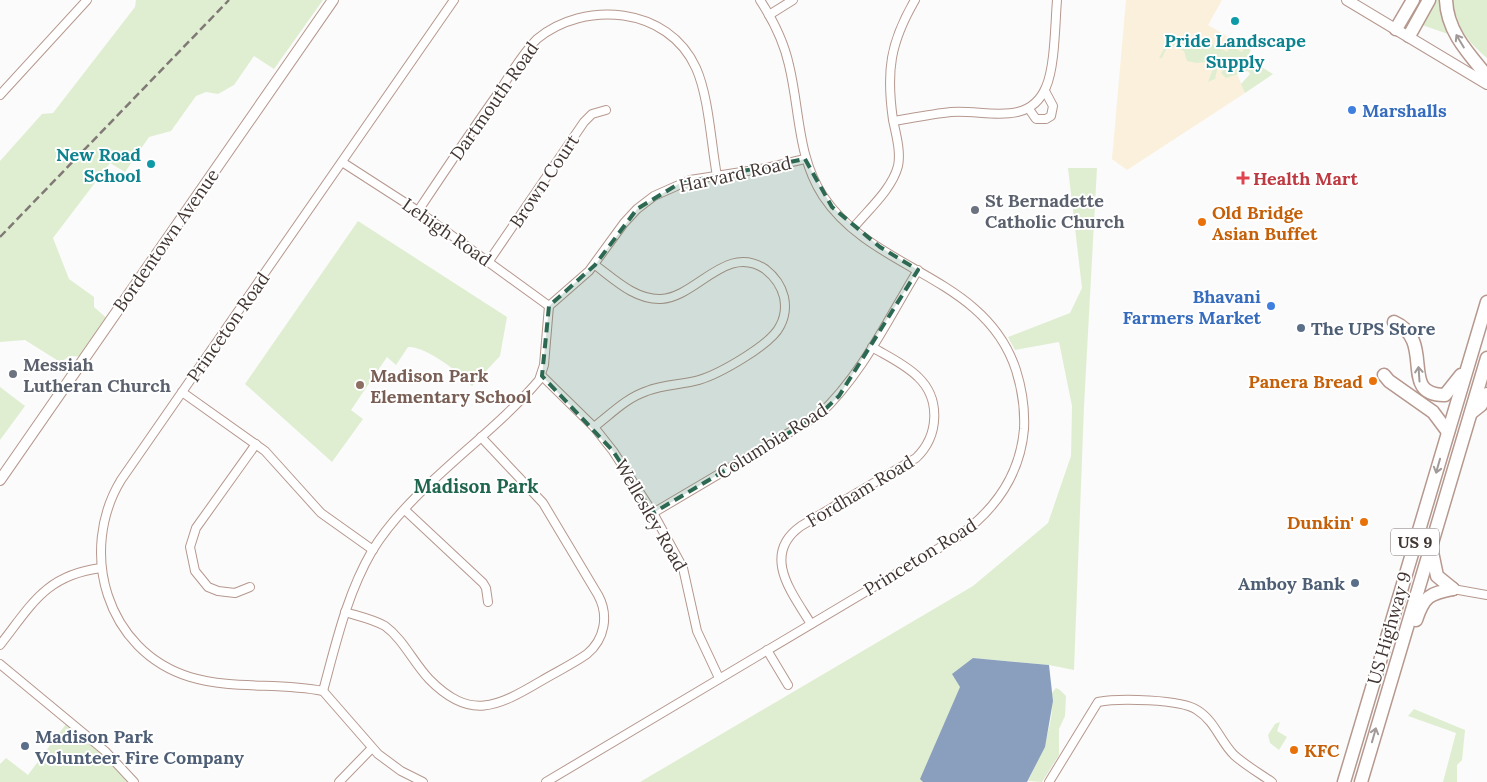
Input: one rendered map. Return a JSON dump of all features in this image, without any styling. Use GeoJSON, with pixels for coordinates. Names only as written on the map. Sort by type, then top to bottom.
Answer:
{"type":"FeatureCollection","features":[{"type":"Feature","properties":{"kind":"highway"},"geometry":{"type":"LineString","coordinates":[[1396,29],[1413,0]]}},
{"type":"Feature","properties":{"kind":"highway"},"geometry":{"type":"LineString","coordinates":[[1409,36],[1429,0]]}},
{"type":"Feature","properties":{"kind":"highway"},"geometry":{"type":"LineString","coordinates":[[1446,0],[1448,14],[1457,37],[1487,76]]}},
{"type":"Feature","properties":{"kind":"highway","name":"US Highway 9"},"geometry":{"type":"LineString","coordinates":[[1344,782],[1487,302]]}},
{"type":"Feature","properties":{"kind":"highway"},"geometry":{"type":"LineString","coordinates":[[1394,322],[1405,327],[1412,337],[1417,350],[1420,385],[1429,394],[1445,395],[1453,388],[1470,360]]}},
{"type":"Feature","properties":{"kind":"highway","name":"US Highway 9"},"geometry":{"type":"LineString","coordinates":[[1361,782],[1390,679],[1487,358]]}},
{"type":"Feature","properties":{"kind":"highway"},"geometry":{"type":"LineString","coordinates":[[1384,375],[1389,381],[1433,412],[1448,432]]}},
{"type":"Feature","properties":{"kind":"highway"},"geometry":{"type":"LineString","coordinates":[[1470,414],[1481,405],[1487,394]]}},
{"type":"Feature","properties":{"kind":"highway"},"geometry":{"type":"LineString","coordinates":[[1431,543],[1437,576],[1452,589]]}},
{"type":"Feature","properties":{"kind":"highway"},"geometry":{"type":"LineString","coordinates":[[1390,679],[1410,636],[1421,604],[1430,595],[1452,589]]}},
{"type":"Feature","properties":{"kind":"highway"},"geometry":{"type":"LineString","coordinates":[[1335,782],[1356,712],[1371,689]]}},
{"type":"Feature","properties":{"kind":"street"},"geometry":{"type":"LineString","coordinates":[[0,96],[87,0]]}},
{"type":"Feature","properties":{"kind":"street","name":"Bordentown Avenue"},"geometry":{"type":"LineString","coordinates":[[0,480],[333,0]]}},
{"type":"Feature","properties":{"kind":"street","name":"Princeton Road"},"geometry":{"type":"LineString","coordinates":[[323,691],[205,681],[166,666],[144,650],[121,622],[108,597],[101,568],[102,530],[113,495],[128,470],[454,0]]}},
{"type":"Feature","properties":{"kind":"street","name":"Princeton Road"},"geometry":{"type":"LineString","coordinates":[[546,782],[965,532],[986,514],[996,501],[1017,461],[1023,438],[1023,401],[1017,372],[1004,343],[988,320],[971,305],[880,247],[854,227],[828,203],[805,159],[789,65],[781,39],[760,0]]}},
{"type":"Feature","properties":{"kind":"street"},"geometry":{"type":"LineString","coordinates":[[769,15],[793,0]]}},
{"type":"Feature","properties":{"kind":"street"},"geometry":{"type":"LineString","coordinates":[[854,227],[887,188],[896,172],[898,152],[890,96],[891,58],[899,31],[915,0]]}},
{"type":"Feature","properties":{"kind":"street"},"geometry":{"type":"LineString","coordinates":[[894,121],[951,112],[1010,114],[1029,109],[1039,101],[1045,91],[1050,73],[1057,0]]}},
{"type":"Feature","properties":{"kind":"street"},"geometry":{"type":"LineString","coordinates":[[1347,0],[1487,84]]}},
{"type":"Feature","properties":{"kind":"street","name":"Dartmouth Road"},"geometry":{"type":"LineString","coordinates":[[418,210],[535,41],[564,21],[591,12],[613,11],[644,18],[664,29],[685,49],[696,68],[702,88],[717,176]]}},
{"type":"Feature","properties":{"kind":"street"},"geometry":{"type":"LineString","coordinates":[[1029,109],[1036,119],[1046,119],[1051,116],[1054,106],[1045,91]]}},
{"type":"Feature","properties":{"kind":"street","name":"Brown Court"},"geometry":{"type":"LineString","coordinates":[[489,261],[584,122],[592,114],[606,110]]}},
{"type":"Feature","properties":{"kind":"street","name":"Harvard Road"},"geometry":{"type":"LineString","coordinates":[[549,306],[595,265],[624,223],[648,200],[680,183],[805,159]]}},
{"type":"Feature","properties":{"kind":"street","name":"Lehigh Road"},"geometry":{"type":"LineString","coordinates":[[342,162],[418,210],[549,306]]}},
{"type":"Feature","properties":{"kind":"street"},"geometry":{"type":"LineString","coordinates":[[594,427],[624,402],[640,394],[659,387],[706,377],[765,344],[777,332],[784,317],[785,307],[783,293],[774,277],[762,268],[750,263],[728,265],[678,294],[660,299],[645,297],[632,292],[595,265]]}},
{"type":"Feature","properties":{"kind":"street","name":"Columbia Road"},"geometry":{"type":"LineString","coordinates":[[653,513],[819,415],[838,396],[872,347],[918,270]]}},
{"type":"Feature","properties":{"kind":"street"},"geometry":{"type":"LineString","coordinates":[[423,782],[395,767],[372,748],[323,691],[345,612],[359,577],[373,550],[405,510],[542,376],[549,306]]}},
{"type":"Feature","properties":{"kind":"street","name":"Fordham Road"},"geometry":{"type":"LineString","coordinates":[[811,624],[783,575],[782,554],[788,539],[801,526],[916,458],[926,445],[934,426],[934,407],[924,383],[913,372],[872,347]]}},
{"type":"Feature","properties":{"kind":"street","name":"Wellesley Road"},"geometry":{"type":"LineString","coordinates":[[542,376],[594,427],[617,456],[653,513],[683,568],[696,631],[719,678]]}},
{"type":"Feature","properties":{"kind":"street"},"geometry":{"type":"LineString","coordinates":[[182,392],[256,444],[277,462],[328,520],[373,550]]}},
{"type":"Feature","properties":{"kind":"street"},"geometry":{"type":"LineString","coordinates":[[345,612],[384,626],[396,636],[435,684],[459,700],[478,706],[493,706],[510,699],[584,655],[596,644],[604,621],[604,610],[598,595],[543,503],[481,437]]}},
{"type":"Feature","properties":{"kind":"street"},"geometry":{"type":"LineString","coordinates":[[250,586],[244,591],[235,593],[218,591],[208,587],[195,572],[190,547],[196,528],[256,444]]}},
{"type":"Feature","properties":{"kind":"street"},"geometry":{"type":"LineString","coordinates":[[405,510],[483,583],[486,588],[488,602]]}},
{"type":"Feature","properties":{"kind":"street"},"geometry":{"type":"LineString","coordinates":[[0,645],[49,586],[72,573],[101,568]]}},
{"type":"Feature","properties":{"kind":"street"},"geometry":{"type":"LineString","coordinates":[[1452,589],[1487,595]]}},
{"type":"Feature","properties":{"kind":"street"},"geometry":{"type":"LineString","coordinates":[[767,650],[788,685]]}},
{"type":"Feature","properties":{"kind":"street"},"geometry":{"type":"LineString","coordinates":[[0,664],[113,758],[134,782]]}},
{"type":"Feature","properties":{"kind":"street"},"geometry":{"type":"LineString","coordinates":[[1049,782],[1098,702],[1114,699],[1181,704],[1197,709],[1211,721],[1233,754],[1272,782]]}},
{"type":"Feature","properties":{"kind":"street"},"geometry":{"type":"LineString","coordinates":[[339,782],[372,748]]}},
{"type":"Feature","properties":{"kind":"highlighted area"},"geometry":{"type":"Polygon","coordinates":[[[805,159],[832,207],[880,247],[918,270],[839,396],[819,415],[653,513],[613,451],[542,376],[549,306],[595,265],[637,209],[680,183],[805,159]]]}},
{"type":"Feature","properties":{"kind":"shaded area"},"geometry":{"type":"Polygon","coordinates":[[[1126,0],[1222,0],[1208,25],[1245,47],[1234,67],[1245,93],[1127,170],[1112,159],[1126,0]]]}},
{"type":"Feature","properties":{"kind":"green space"},"geometry":{"type":"Polygon","coordinates":[[[136,0],[323,0],[274,69],[254,56],[234,85],[218,94],[206,92],[196,96],[171,131],[149,137],[125,172],[110,163],[53,238],[69,279],[94,297],[94,307],[110,321],[85,357],[71,356],[60,362],[25,340],[0,342],[0,161],[42,114],[53,113],[135,7],[136,0]]]}},
{"type":"Feature","properties":{"kind":"green space"},"geometry":{"type":"Polygon","coordinates":[[[1435,0],[1442,0],[1442,10],[1448,34],[1422,25],[1435,0]]]}},
{"type":"Feature","properties":{"kind":"green space"},"geometry":{"type":"Polygon","coordinates":[[[1452,0],[1487,0],[1487,58],[1473,45],[1464,33],[1457,19],[1452,0]]]}},
{"type":"Feature","properties":{"kind":"green space"},"geometry":{"type":"Polygon","coordinates":[[[1172,34],[1189,44],[1195,35],[1227,52],[1231,46],[1242,52],[1245,47],[1251,50],[1244,63],[1256,70],[1260,66],[1273,74],[1245,93],[1241,84],[1250,74],[1248,71],[1226,78],[1221,73],[1225,68],[1221,65],[1218,66],[1215,79],[1208,82],[1214,66],[1211,61],[1197,63],[1187,61],[1184,51],[1170,45],[1167,47],[1162,58],[1159,58],[1172,34]]]}},
{"type":"Feature","properties":{"kind":"green space"},"geometry":{"type":"Polygon","coordinates":[[[1068,168],[1097,168],[1084,406],[1074,670],[1049,665],[973,658],[921,778],[923,782],[640,782],[973,586],[1048,523],[1071,456],[1072,406],[1059,342],[1015,350],[1008,337],[1070,313],[1082,288],[1068,168]]]}},
{"type":"Feature","properties":{"kind":"green space","name":"Madison Park Elementary School"},"geometry":{"type":"Polygon","coordinates":[[[358,221],[507,317],[500,356],[472,386],[442,361],[424,351],[408,347],[396,365],[387,357],[351,410],[363,419],[332,462],[245,384],[358,221]]]}},
{"type":"Feature","properties":{"kind":"green space"},"geometry":{"type":"Polygon","coordinates":[[[0,387],[25,406],[0,440],[0,387]]]}},
{"type":"Feature","properties":{"kind":"green space"},"geometry":{"type":"Polygon","coordinates":[[[1056,688],[1066,696],[1065,716],[1059,729],[1059,755],[1042,782],[1028,781],[1046,738],[1051,716],[1052,693],[1056,688]]]}},
{"type":"Feature","properties":{"kind":"green space"},"geometry":{"type":"Polygon","coordinates":[[[1414,709],[1465,730],[1462,760],[1457,765],[1457,782],[1443,782],[1456,733],[1408,716],[1414,709]]]}},
{"type":"Feature","properties":{"kind":"green space"},"geometry":{"type":"Polygon","coordinates":[[[69,720],[134,782],[0,782],[0,764],[6,758],[28,775],[69,720]]]}},
{"type":"Feature","properties":{"kind":"green space"},"geometry":{"type":"Polygon","coordinates":[[[1280,722],[1277,731],[1287,737],[1279,750],[1270,743],[1268,735],[1275,724],[1280,722]]]}},
{"type":"Feature","properties":{"kind":"water"},"geometry":{"type":"Polygon","coordinates":[[[973,658],[1049,665],[1053,701],[1045,747],[1027,782],[923,782],[920,779],[960,687],[952,674],[973,658]]]}},
{"type":"Feature","properties":{"kind":"railway"},"geometry":{"type":"LineString","coordinates":[[0,237],[229,0]]}},
{"type":"Feature","properties":{"kind":"place","name":"Pride Landscape Supply"},"geometry":{"type":"Point","coordinates":[1235,21]}},
{"type":"Feature","properties":{"kind":"place","name":"Marshalls"},"geometry":{"type":"Point","coordinates":[1352,110]}},
{"type":"Feature","properties":{"kind":"place","name":"New Road School"},"geometry":{"type":"Point","coordinates":[151,164]}},
{"type":"Feature","properties":{"kind":"place","name":"Health Mart"},"geometry":{"type":"Point","coordinates":[1243,178]}},
{"type":"Feature","properties":{"kind":"place","name":"St Bernadette Catholic Church"},"geometry":{"type":"Point","coordinates":[975,210]}},
{"type":"Feature","properties":{"kind":"place","name":"Old Bridge Asian Buffet"},"geometry":{"type":"Point","coordinates":[1202,222]}},
{"type":"Feature","properties":{"kind":"place","name":"Bhavani Farmers Market"},"geometry":{"type":"Point","coordinates":[1271,306]}},
{"type":"Feature","properties":{"kind":"place","name":"The UPS Store"},"geometry":{"type":"Point","coordinates":[1301,328]}},
{"type":"Feature","properties":{"kind":"place","name":"Messiah Lutheran Church"},"geometry":{"type":"Point","coordinates":[13,374]}},
{"type":"Feature","properties":{"kind":"place","name":"Panera Bread"},"geometry":{"type":"Point","coordinates":[1373,381]}},
{"type":"Feature","properties":{"kind":"place","name":"Madison Park Elementary School"},"geometry":{"type":"Point","coordinates":[360,385]}},
{"type":"Feature","properties":{"kind":"place","name":"Dunkin'"},"geometry":{"type":"Point","coordinates":[1364,522]}},
{"type":"Feature","properties":{"kind":"place","name":"Amboy Bank"},"geometry":{"type":"Point","coordinates":[1355,583]}},
{"type":"Feature","properties":{"kind":"place","name":"Madison Park Volunteer Fire Company"},"geometry":{"type":"Point","coordinates":[25,746]}},
{"type":"Feature","properties":{"kind":"place","name":"KFC"},"geometry":{"type":"Point","coordinates":[1294,750]}},
{"type":"Feature","properties":{"kind":"district","name":"Madison Park"},"geometry":{"type":"Point","coordinates":[476,486]}}]}
